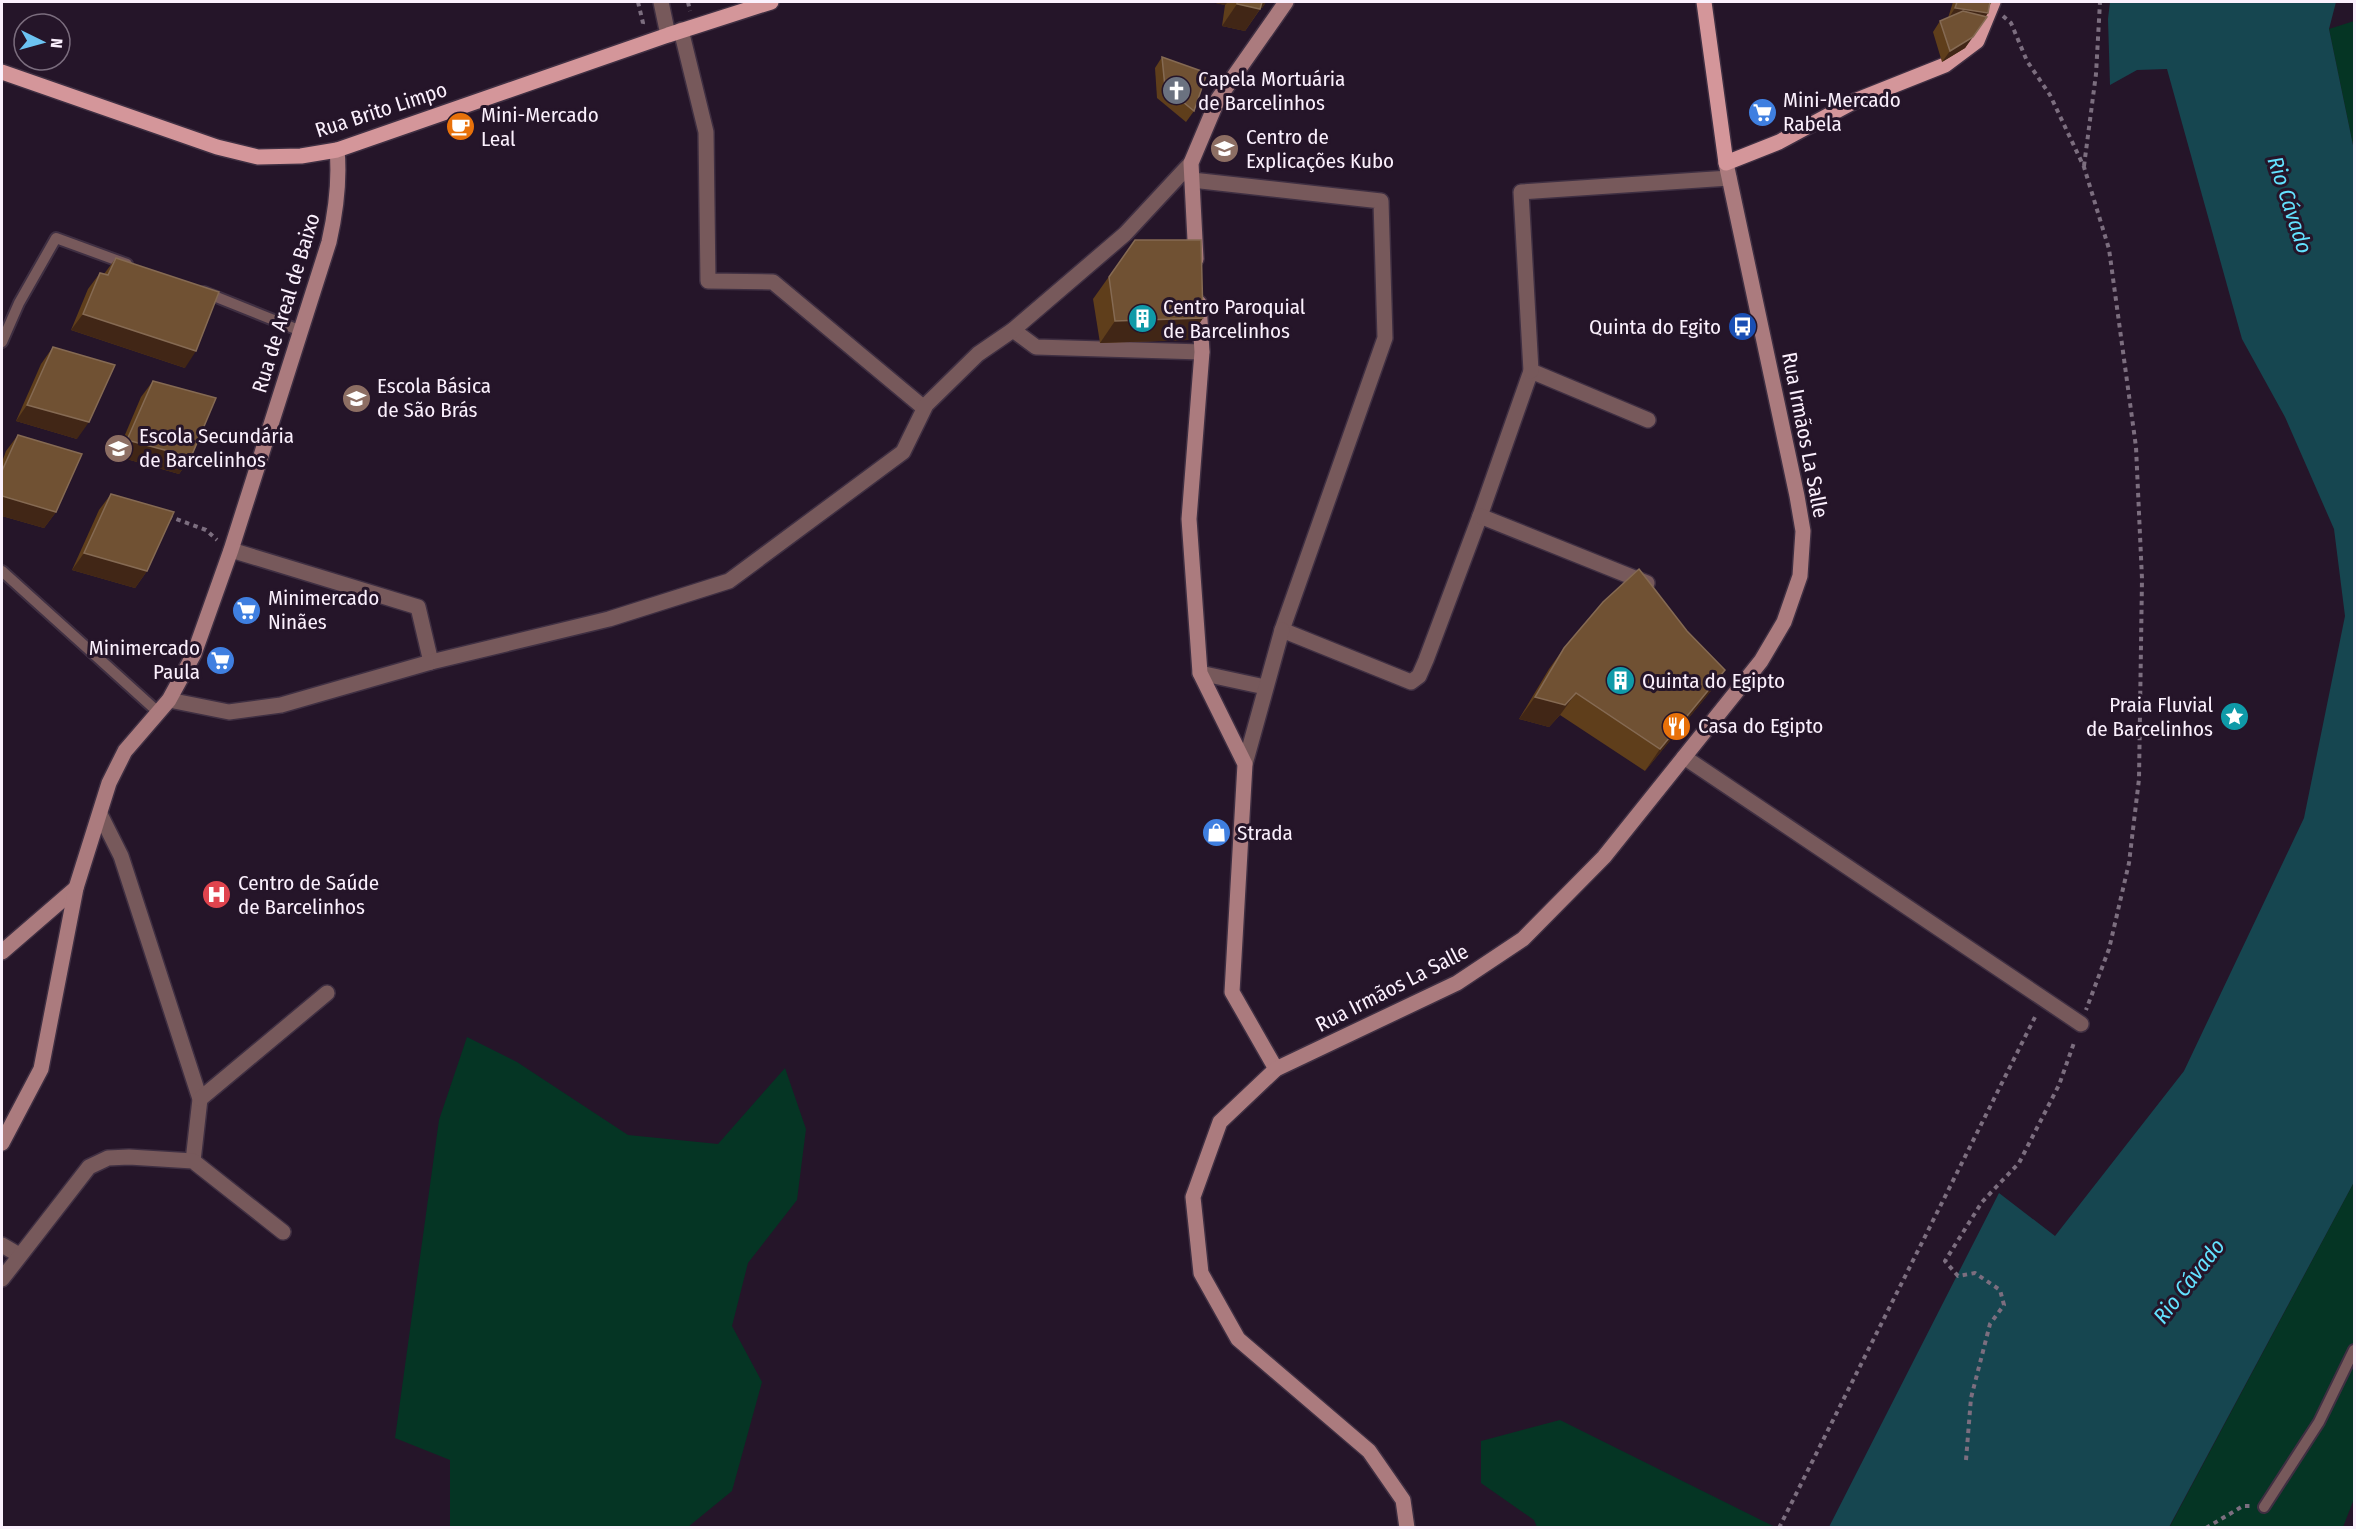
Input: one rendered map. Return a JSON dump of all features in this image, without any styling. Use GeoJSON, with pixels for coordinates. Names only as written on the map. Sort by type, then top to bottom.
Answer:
{"type":"FeatureCollection","features":[{"type":"Feature","properties":{"kind":"main road","name":"Rua Brito Limpo"},"geometry":{"type":"LineString","coordinates":[[2,72],[217,147],[258,157],[301,156],[338,150],[674,33],[771,2]]}},
{"type":"Feature","properties":{"kind":"main road"},"geometry":{"type":"LineString","coordinates":[[1704,2],[1726,163],[1779,142],[1857,100],[1944,65],[1977,41],[1992,4]]}},
{"type":"Feature","properties":{"kind":"street"},"geometry":{"type":"LineString","coordinates":[[661,2],[674,33],[706,132],[708,281],[773,282],[924,408]]}},
{"type":"Feature","properties":{"kind":"street"},"geometry":{"type":"LineString","coordinates":[[169,700],[229,712],[281,705],[432,662],[609,620],[729,581],[903,452],[924,408],[978,354],[1013,330],[1125,234],[1191,164],[1218,99],[1286,2]]}},
{"type":"Feature","properties":{"kind":"street","name":"Rua de Areal de Baixo"},"geometry":{"type":"LineString","coordinates":[[2,1143],[41,1069],[76,888],[112,776],[124,751],[169,700],[194,654],[231,550],[329,242],[338,206],[338,150]]}},
{"type":"Feature","properties":{"kind":"street","name":"Rua Irmãos La Salle"},"geometry":{"type":"LineString","coordinates":[[1407,1527],[1403,1500],[1369,1451],[1238,1339],[1201,1273],[1193,1197],[1220,1122],[1276,1069],[1457,983],[1523,939],[1604,857],[1761,662],[1784,622],[1800,576],[1803,531],[1726,163]]}},
{"type":"Feature","properties":{"kind":"street"},"geometry":{"type":"LineString","coordinates":[[1191,164],[1202,352],[1189,519],[1200,673],[1245,764]]}},
{"type":"Feature","properties":{"kind":"street"},"geometry":{"type":"LineString","coordinates":[[1282,630],[1411,682],[1419,676],[1480,516],[1531,371],[1521,192],[1729,178]]}},
{"type":"Feature","properties":{"kind":"street"},"geometry":{"type":"LineString","coordinates":[[1192,180],[1381,201],[1385,338],[1282,630],[1245,764],[1232,992],[1276,1069]]}},
{"type":"Feature","properties":{"kind":"street"},"geometry":{"type":"LineString","coordinates":[[1013,330],[1036,347],[1202,352]]}},
{"type":"Feature","properties":{"kind":"street"},"geometry":{"type":"LineString","coordinates":[[1531,371],[1648,420]]}},
{"type":"Feature","properties":{"kind":"street"},"geometry":{"type":"LineString","coordinates":[[1480,516],[1647,583]]}},
{"type":"Feature","properties":{"kind":"street"},"geometry":{"type":"LineString","coordinates":[[231,550],[418,608],[432,662]]}},
{"type":"Feature","properties":{"kind":"street"},"geometry":{"type":"LineString","coordinates":[[1200,673],[1265,687]]}},
{"type":"Feature","properties":{"kind":"street"},"geometry":{"type":"LineString","coordinates":[[1684,757],[2081,1024]]}},
{"type":"Feature","properties":{"kind":"street"},"geometry":{"type":"LineString","coordinates":[[100,814],[121,856],[200,1099],[193,1161]]}},
{"type":"Feature","properties":{"kind":"street"},"geometry":{"type":"LineString","coordinates":[[2,952],[76,888]]}},
{"type":"Feature","properties":{"kind":"street"},"geometry":{"type":"LineString","coordinates":[[200,1099],[327,993]]}},
{"type":"Feature","properties":{"kind":"street"},"geometry":{"type":"LineString","coordinates":[[2,1279],[89,1167],[108,1158],[129,1156],[193,1161],[284,1232]]}},
{"type":"Feature","properties":{"kind":"street"},"geometry":{"type":"LineString","coordinates":[[2,1245],[19,1255]]}},
{"type":"Feature","properties":{"kind":"lane"},"geometry":{"type":"LineString","coordinates":[[2,342],[19,303],[56,238],[134,266]]}},
{"type":"Feature","properties":{"kind":"lane"},"geometry":{"type":"LineString","coordinates":[[190,287],[301,331]]}},
{"type":"Feature","properties":{"kind":"lane"},"geometry":{"type":"LineString","coordinates":[[2,571],[158,712]]}},
{"type":"Feature","properties":{"kind":"lane"},"geometry":{"type":"LineString","coordinates":[[2264,1507],[2319,1422],[2354,1357]]}},
{"type":"Feature","properties":{"kind":"path"},"geometry":{"type":"LineString","coordinates":[[636,46],[643,23],[638,2]]}},
{"type":"Feature","properties":{"kind":"path"},"geometry":{"type":"LineString","coordinates":[[2084,167],[2096,74],[2100,2]]}},
{"type":"Feature","properties":{"kind":"path"},"geometry":{"type":"LineString","coordinates":[[1966,1460],[1971,1398],[1990,1324],[2004,1305],[2000,1290],[1975,1273],[1958,1276],[1945,1261],[1982,1202],[2019,1163],[2059,1084],[2109,949],[2129,863],[2139,779],[2142,579],[2136,447],[2109,249],[2084,167],[2050,95],[2027,60],[2011,23],[1992,4]]}},
{"type":"Feature","properties":{"kind":"path"},"geometry":{"type":"LineString","coordinates":[[163,515],[206,530],[231,550]]}},
{"type":"Feature","properties":{"kind":"path"},"geometry":{"type":"LineString","coordinates":[[1779,1527],[2044,999]]}},
{"type":"Feature","properties":{"kind":"path"},"geometry":{"type":"LineString","coordinates":[[2206,1527],[2243,1506],[2264,1507]]}},
{"type":"Feature","properties":{"kind":"shaded area"},"geometry":{"type":"Polygon","coordinates":[[[2354,21],[2354,150],[2329,29],[2354,21]]]}},
{"type":"Feature","properties":{"kind":"shaded area"},"geometry":{"type":"Polygon","coordinates":[[[467,1037],[517,1062],[628,1135],[718,1144],[785,1068],[806,1129],[797,1200],[748,1263],[732,1326],[762,1382],[732,1491],[688,1527],[450,1527],[450,1460],[395,1438],[439,1120],[467,1037]]]}},
{"type":"Feature","properties":{"kind":"shaded area"},"geometry":{"type":"Polygon","coordinates":[[[2354,1182],[2354,1499],[2343,1527],[2169,1528],[2354,1182]]]}},
{"type":"Feature","properties":{"kind":"shaded area"},"geometry":{"type":"Polygon","coordinates":[[[1560,1420],[1775,1527],[1537,1527],[1534,1520],[1481,1483],[1481,1441],[1560,1420]]]}},
{"type":"Feature","properties":{"kind":"water","name":"Rio Cávado"},"geometry":{"type":"Polygon","coordinates":[[[2110,2],[2336,2],[2329,29],[2354,150],[2354,1182],[2169,1527],[1829,1527],[1999,1193],[2055,1236],[2184,1071],[2304,818],[2345,616],[2334,529],[2285,417],[2242,339],[2167,69],[2137,70],[2110,85],[2108,19],[2110,2]]]}},
{"type":"Feature","properties":{"kind":"building"},"geometry":{"type":"Polygon","coordinates":[[[1237,2],[1262,2],[1260,9],[1237,4],[1237,2]]]}},
{"type":"Feature","properties":{"kind":"building"},"geometry":{"type":"Polygon","coordinates":[[[1957,2],[1990,2],[1988,13],[1955,8],[1957,2]]]}},
{"type":"Feature","properties":{"kind":"building"},"geometry":{"type":"Polygon","coordinates":[[[1963,11],[1987,17],[1973,37],[1950,51],[1940,21],[1963,11]]]}},
{"type":"Feature","properties":{"kind":"building"},"geometry":{"type":"Polygon","coordinates":[[[1162,57],[1207,73],[1194,111],[1165,87],[1162,57]]]}},
{"type":"Feature","properties":{"kind":"building","name":"Centro Paroquial de Barcelinhos"},"geometry":{"type":"Polygon","coordinates":[[[1135,240],[1201,240],[1203,318],[1115,321],[1109,277],[1135,240]]]}},
{"type":"Feature","properties":{"kind":"building"},"geometry":{"type":"Polygon","coordinates":[[[116,258],[219,292],[196,351],[83,314],[100,273],[108,275],[116,258]]]}},
{"type":"Feature","properties":{"kind":"building"},"geometry":{"type":"Polygon","coordinates":[[[53,347],[115,365],[89,422],[27,405],[53,347]]]}},
{"type":"Feature","properties":{"kind":"building"},"geometry":{"type":"Polygon","coordinates":[[[153,381],[216,398],[191,457],[127,440],[153,381]]]}},
{"type":"Feature","properties":{"kind":"building"},"geometry":{"type":"Polygon","coordinates":[[[18,435],[82,454],[56,512],[2,496],[2,471],[18,435]]]}},
{"type":"Feature","properties":{"kind":"building"},"geometry":{"type":"Polygon","coordinates":[[[111,494],[174,512],[147,571],[84,553],[111,494]]]}},
{"type":"Feature","properties":{"kind":"building","name":"Quinta do Egipto"},"geometry":{"type":"Polygon","coordinates":[[[1639,569],[1687,631],[1725,670],[1660,749],[1576,693],[1565,705],[1535,697],[1564,648],[1603,602],[1639,569]]]}},
{"type":"Feature","properties":{"kind":"place","name":"Capela Mortuária de Barcelinhos"},"geometry":{"type":"Point","coordinates":[1177,91]}},
{"type":"Feature","properties":{"kind":"place","name":"Mini-Mercado Rabela"},"geometry":{"type":"Point","coordinates":[1762,112]}},
{"type":"Feature","properties":{"kind":"place","name":"Mini-Mercado Leal"},"geometry":{"type":"Point","coordinates":[460,127]}},
{"type":"Feature","properties":{"kind":"place","name":"Centro de Explicações Kubo"},"geometry":{"type":"Point","coordinates":[1225,149]}},
{"type":"Feature","properties":{"kind":"place","name":"Centro Paroquial de Barcelinhos"},"geometry":{"type":"Point","coordinates":[1142,319]}},
{"type":"Feature","properties":{"kind":"place","name":"Quinta do Egito"},"geometry":{"type":"Point","coordinates":[1742,327]}},
{"type":"Feature","properties":{"kind":"place","name":"Escola Básica de São Brás"},"geometry":{"type":"Point","coordinates":[356,398]}},
{"type":"Feature","properties":{"kind":"place","name":"Escola Secundária de Barcelinhos"},"geometry":{"type":"Point","coordinates":[118,448]}},
{"type":"Feature","properties":{"kind":"place","name":"Minimercado Ninães"},"geometry":{"type":"Point","coordinates":[247,610]}},
{"type":"Feature","properties":{"kind":"place","name":"Minimercado Paula"},"geometry":{"type":"Point","coordinates":[221,660]}},
{"type":"Feature","properties":{"kind":"place","name":"Quinta do Egipto"},"geometry":{"type":"Point","coordinates":[1621,681]}},
{"type":"Feature","properties":{"kind":"place","name":"Praia Fluvial de Barcelinhos"},"geometry":{"type":"Point","coordinates":[2234,717]}},
{"type":"Feature","properties":{"kind":"place","name":"Casa do Egipto"},"geometry":{"type":"Point","coordinates":[1677,726]}},
{"type":"Feature","properties":{"kind":"place","name":"Strada"},"geometry":{"type":"Point","coordinates":[1216,833]}},
{"type":"Feature","properties":{"kind":"place","name":"Centro de Saúde de Barcelinhos"},"geometry":{"type":"Point","coordinates":[217,895]}}]}
